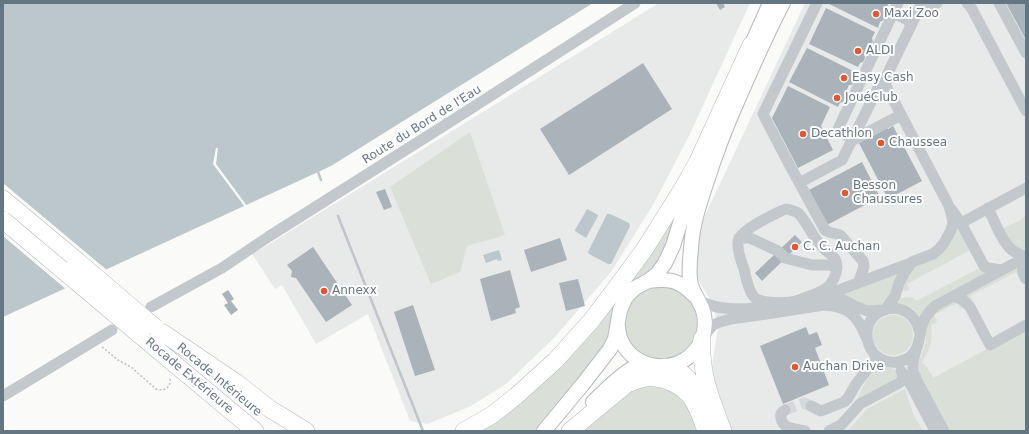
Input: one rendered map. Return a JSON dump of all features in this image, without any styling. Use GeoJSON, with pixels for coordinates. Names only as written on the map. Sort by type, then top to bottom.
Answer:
{"type":"FeatureCollection","features":[{"type":"Feature","properties":{"kind":"highway"},"geometry":{"type":"LineString","coordinates":[[464,431],[492,415],[555,361],[591,321],[616,288],[644,250],[683,188],[698,160],[751,45]]}},
{"type":"Feature","properties":{"kind":"highway"},"geometry":{"type":"LineString","coordinates":[[3,199],[152,335],[239,431]]}},
{"type":"Feature","properties":{"kind":"highway"},"geometry":{"type":"LineString","coordinates":[[3,220],[152,335],[237,383],[270,409],[306,431]]}},
{"type":"Feature","properties":{"kind":"highway","name":"Rocade Extérieure"},"geometry":{"type":"LineString","coordinates":[[152,335],[255,431]]}},
{"type":"Feature","properties":{"kind":"highway","name":"Rocade Intérieure"},"geometry":{"type":"LineString","coordinates":[[152,335],[231,391],[283,431]]}},
{"type":"Feature","properties":{"kind":"highway"},"geometry":{"type":"LineString","coordinates":[[702,339],[701,352],[708,392],[723,431]]}},
{"type":"Feature","properties":{"kind":"highway"},"geometry":{"type":"LineString","coordinates":[[657,366],[676,369],[692,384],[698,394],[712,431]]}},
{"type":"Feature","properties":{"kind":"highway"},"geometry":{"type":"LineString","coordinates":[[570,431],[627,384],[646,378],[657,378],[667,381],[684,390],[699,411],[706,431]]}},
{"type":"Feature","properties":{"kind":"main road"},"geometry":{"type":"LineString","coordinates":[[544,431],[583,384],[610,348],[615,339],[620,310],[626,297],[635,288],[657,274],[669,256],[703,162],[770,3]]}},
{"type":"Feature","properties":{"kind":"main road"},"geometry":{"type":"LineString","coordinates":[[565,431],[612,384],[630,370],[637,366],[677,364],[688,358],[696,350],[702,339],[705,328],[704,316],[690,283],[690,249],[693,228],[713,162],[723,136],[761,47],[783,3]]}},
{"type":"Feature","properties":{"kind":"main road"},"geometry":{"type":"LineString","coordinates":[[648,281],[661,279],[674,281],[686,287],[696,297]]}},
{"type":"Feature","properties":{"kind":"main road"},"geometry":{"type":"LineString","coordinates":[[617,323],[620,337],[626,350],[637,359],[657,366]]}},
{"type":"Feature","properties":{"kind":"street","name":"Route du Bord de l'Eau"},"geometry":{"type":"LineString","coordinates":[[152,307],[222,268],[268,237],[470,110],[635,3]]}},
{"type":"Feature","properties":{"kind":"street"},"geometry":{"type":"LineString","coordinates":[[817,3],[763,114],[825,230],[840,235],[859,256],[864,264],[858,283]]}},
{"type":"Feature","properties":{"kind":"street"},"geometry":{"type":"LineString","coordinates":[[921,5],[923,10],[937,3]]}},
{"type":"Feature","properties":{"kind":"street"},"geometry":{"type":"LineString","coordinates":[[999,3],[1026,54]]}},
{"type":"Feature","properties":{"kind":"street"},"geometry":{"type":"LineString","coordinates":[[799,183],[842,160],[880,84],[886,78],[921,5]]}},
{"type":"Feature","properties":{"kind":"street"},"geometry":{"type":"LineString","coordinates":[[970,5],[1026,111]]}},
{"type":"Feature","properties":{"kind":"street"},"geometry":{"type":"LineString","coordinates":[[853,140],[838,129],[896,8],[908,20],[911,26]]}},
{"type":"Feature","properties":{"kind":"street"},"geometry":{"type":"LineString","coordinates":[[886,78],[886,86],[891,97],[949,206],[961,222],[984,266],[1001,270]]}},
{"type":"Feature","properties":{"kind":"street"},"geometry":{"type":"LineString","coordinates":[[871,102],[882,96],[891,97]]}},
{"type":"Feature","properties":{"kind":"street"},"geometry":{"type":"LineString","coordinates":[[853,140],[901,115]]}},
{"type":"Feature","properties":{"kind":"street"},"geometry":{"type":"LineString","coordinates":[[961,222],[1026,188]]}},
{"type":"Feature","properties":{"kind":"street"},"geometry":{"type":"LineString","coordinates":[[823,296],[933,254],[944,243],[951,230],[953,223],[949,206]]}},
{"type":"Feature","properties":{"kind":"street"},"geometry":{"type":"LineString","coordinates":[[988,208],[1006,244],[1019,255],[1026,257]]}},
{"type":"Feature","properties":{"kind":"street"},"geometry":{"type":"LineString","coordinates":[[792,210],[797,212],[816,239],[836,260],[837,268],[833,281],[829,286],[818,293],[795,301],[760,301],[756,299],[749,288],[739,252],[739,238],[751,227],[781,211],[792,210]]}},
{"type":"Feature","properties":{"kind":"street"},"geometry":{"type":"LineString","coordinates":[[739,238],[750,238],[778,251],[785,258],[812,265],[830,265],[837,268]]}},
{"type":"Feature","properties":{"kind":"street"},"geometry":{"type":"LineString","coordinates":[[944,431],[913,371],[913,362],[923,322],[928,313],[935,306],[1026,257]]}},
{"type":"Feature","properties":{"kind":"street"},"geometry":{"type":"LineString","coordinates":[[1026,257],[1023,263],[1023,273],[1026,279]]}},
{"type":"Feature","properties":{"kind":"street"},"geometry":{"type":"LineString","coordinates":[[866,337],[867,328],[871,320],[884,310],[895,296],[904,273],[912,262]]}},
{"type":"Feature","properties":{"kind":"street"},"geometry":{"type":"LineString","coordinates":[[696,297],[706,304],[718,307],[735,308],[760,307],[823,296],[832,296],[838,297],[867,311],[893,308],[901,309],[914,318],[920,333]]}},
{"type":"Feature","properties":{"kind":"street"},"geometry":{"type":"LineString","coordinates":[[953,296],[963,300],[970,307],[990,345],[1026,325]]}},
{"type":"Feature","properties":{"kind":"street"},"geometry":{"type":"LineString","coordinates":[[702,339],[713,325],[720,322],[743,317],[824,305],[832,305],[842,308],[852,314],[862,326],[869,346],[874,354],[902,372],[911,385],[935,431]]}},
{"type":"Feature","properties":{"kind":"street"},"geometry":{"type":"LineString","coordinates":[[3,396],[112,330]]}},
{"type":"Feature","properties":{"kind":"street"},"geometry":{"type":"LineString","coordinates":[[811,406],[821,411],[844,402],[872,363],[885,361],[897,362],[904,360],[911,356],[916,350]]}},
{"type":"Feature","properties":{"kind":"street"},"geometry":{"type":"LineString","coordinates":[[829,431],[841,425],[860,404],[902,381],[902,372]]}},
{"type":"Feature","properties":{"kind":"street"},"geometry":{"type":"LineString","coordinates":[[785,410],[782,411],[781,414],[783,424],[787,428],[805,431]]}},
{"type":"Feature","properties":{"kind":"path"},"geometry":{"type":"LineString","coordinates":[[96,339],[101,346],[118,360],[131,367],[156,389],[160,390],[169,386],[170,378]]}},
{"type":"Feature","properties":{"kind":"shaded area"},"geometry":{"type":"Polygon","coordinates":[[[3,3],[593,3],[331,166],[3,317],[3,3]]]}},
{"type":"Feature","properties":{"kind":"shaded area"},"geometry":{"type":"Polygon","coordinates":[[[659,3],[750,3],[690,134],[653,205],[611,272],[553,339],[506,384],[471,406],[428,424],[410,421],[368,314],[316,344],[282,285],[275,289],[252,254],[659,3]]]}},
{"type":"Feature","properties":{"kind":"shaded area"},"geometry":{"type":"Polygon","coordinates":[[[805,3],[1026,3],[1026,431],[729,431],[711,372],[718,327],[712,303],[695,274],[701,224],[805,3]]]}},
{"type":"Feature","properties":{"kind":"shaded area"},"geometry":{"type":"Polygon","coordinates":[[[470,132],[505,235],[467,246],[460,272],[431,284],[390,187],[470,132]]]}},
{"type":"Feature","properties":{"kind":"shaded area"},"geometry":{"type":"Polygon","coordinates":[[[688,191],[657,268],[620,294],[613,306],[609,340],[536,431],[472,431],[507,409],[688,191]]]}},
{"type":"Feature","properties":{"kind":"shaded area"},"geometry":{"type":"Polygon","coordinates":[[[587,209],[598,216],[586,238],[575,230],[587,209]]]}},
{"type":"Feature","properties":{"kind":"shaded area"},"geometry":{"type":"Polygon","coordinates":[[[607,214],[629,223],[630,226],[611,264],[608,264],[589,254],[588,252],[607,214]]]}},
{"type":"Feature","properties":{"kind":"shaded area"},"geometry":{"type":"Polygon","coordinates":[[[1026,214],[1026,251],[1010,246],[1002,229],[1021,220],[1026,214]]]}},
{"type":"Feature","properties":{"kind":"shaded area"},"geometry":{"type":"Polygon","coordinates":[[[956,222],[972,249],[907,284],[910,290],[899,292],[911,267],[934,257],[956,222]]]}},
{"type":"Feature","properties":{"kind":"shaded area"},"geometry":{"type":"Polygon","coordinates":[[[499,250],[502,260],[498,261],[497,259],[486,263],[483,255],[499,250]]]}},
{"type":"Feature","properties":{"kind":"shaded area"},"geometry":{"type":"Polygon","coordinates":[[[1020,265],[1019,277],[1016,272],[970,296],[973,301],[970,303],[963,296],[1020,265]]]}},
{"type":"Feature","properties":{"kind":"shaded area"},"geometry":{"type":"Polygon","coordinates":[[[982,267],[989,271],[920,316],[909,306],[902,303],[895,303],[897,298],[913,297],[916,301],[982,267]]]}},
{"type":"Feature","properties":{"kind":"shaded area"},"geometry":{"type":"Polygon","coordinates":[[[902,269],[886,302],[877,307],[872,308],[837,293],[902,269]]]}},
{"type":"Feature","properties":{"kind":"shaded area"},"geometry":{"type":"Polygon","coordinates":[[[661,287],[681,293],[691,303],[697,323],[691,343],[681,353],[661,359],[641,353],[631,343],[625,323],[631,303],[641,293],[661,287]]]}},
{"type":"Feature","properties":{"kind":"shaded area"},"geometry":{"type":"Polygon","coordinates":[[[954,300],[965,306],[961,309],[957,303],[934,315],[937,322],[931,325],[931,344],[922,362],[927,367],[933,378],[1026,328],[1026,431],[950,431],[920,373],[919,365],[926,344],[926,330],[932,316],[938,310],[954,300]]]}},
{"type":"Feature","properties":{"kind":"shaded area"},"geometry":{"type":"Polygon","coordinates":[[[897,315],[904,318],[910,324],[913,335],[912,343],[904,352],[897,355],[889,355],[882,352],[874,343],[873,331],[876,324],[885,316],[897,315]]]}},
{"type":"Feature","properties":{"kind":"shaded area"},"geometry":{"type":"Polygon","coordinates":[[[880,365],[894,370],[898,374],[899,378],[859,400],[858,397],[874,366],[880,365]]]}},
{"type":"Feature","properties":{"kind":"shaded area"},"geometry":{"type":"Polygon","coordinates":[[[644,381],[679,390],[701,431],[577,431],[644,381]]]}},
{"type":"Feature","properties":{"kind":"shaded area"},"geometry":{"type":"Polygon","coordinates":[[[905,389],[914,416],[923,431],[848,431],[867,409],[905,389]]]}},
{"type":"Feature","properties":{"kind":"pier"},"geometry":{"type":"Polygon","coordinates":[[[216,148],[218,148],[216,164],[247,206],[245,207],[213,164],[216,148]]]}},
{"type":"Feature","properties":{"kind":"pier"},"geometry":{"type":"Polygon","coordinates":[[[3,183],[108,271],[67,290],[3,236],[3,183]]]}},
{"type":"Feature","properties":{"kind":"building"},"geometry":{"type":"Polygon","coordinates":[[[716,3],[723,3],[725,7],[720,10],[716,3]]]}},
{"type":"Feature","properties":{"kind":"building"},"geometry":{"type":"Polygon","coordinates":[[[827,3],[889,3],[885,12],[886,16],[880,22],[878,28],[827,3]]]}},
{"type":"Feature","properties":{"kind":"building"},"geometry":{"type":"Polygon","coordinates":[[[1006,3],[1026,3],[1026,40],[1019,27],[1006,3]]]}},
{"type":"Feature","properties":{"kind":"building"},"geometry":{"type":"Polygon","coordinates":[[[826,8],[875,32],[872,38],[873,42],[869,45],[864,54],[865,58],[863,62],[860,63],[858,67],[809,44],[826,8]]]}},
{"type":"Feature","properties":{"kind":"building"},"geometry":{"type":"Polygon","coordinates":[[[807,48],[855,72],[852,85],[849,85],[845,94],[846,98],[838,107],[789,82],[807,48]]]}},
{"type":"Feature","properties":{"kind":"building"},"geometry":{"type":"Polygon","coordinates":[[[643,63],[672,109],[569,175],[540,129],[643,63]]]}},
{"type":"Feature","properties":{"kind":"building","name":"Decathlon"},"geometry":{"type":"Polygon","coordinates":[[[788,86],[830,107],[821,126],[833,150],[798,168],[772,118],[788,86]]]}},
{"type":"Feature","properties":{"kind":"building"},"geometry":{"type":"Polygon","coordinates":[[[893,126],[922,181],[888,199],[859,143],[865,140],[865,138],[869,136],[871,137],[883,129],[888,129],[893,126]]]}},
{"type":"Feature","properties":{"kind":"building","name":"Besson Chaussures"},"geometry":{"type":"Polygon","coordinates":[[[862,162],[880,197],[827,225],[809,190],[862,162]]]}},
{"type":"Feature","properties":{"kind":"building"},"geometry":{"type":"Polygon","coordinates":[[[385,189],[392,207],[384,210],[376,192],[385,189]]]}},
{"type":"Feature","properties":{"kind":"building"},"geometry":{"type":"Polygon","coordinates":[[[795,235],[802,242],[762,281],[755,273],[795,235]]]}},
{"type":"Feature","properties":{"kind":"building"},"geometry":{"type":"Polygon","coordinates":[[[560,238],[567,260],[531,272],[524,250],[560,238]]]}},
{"type":"Feature","properties":{"kind":"building","name":"Annexx"},"geometry":{"type":"Polygon","coordinates":[[[313,247],[352,305],[326,322],[296,278],[291,277],[292,271],[287,265],[313,247]]]}},
{"type":"Feature","properties":{"kind":"building"},"geometry":{"type":"Polygon","coordinates":[[[510,270],[520,307],[515,309],[516,313],[491,321],[480,279],[510,270]]]}},
{"type":"Feature","properties":{"kind":"building"},"geometry":{"type":"Polygon","coordinates":[[[578,279],[585,306],[566,311],[559,283],[578,279]]]}},
{"type":"Feature","properties":{"kind":"building"},"geometry":{"type":"Polygon","coordinates":[[[228,290],[234,299],[231,301],[238,310],[231,315],[224,305],[228,303],[222,294],[228,290]]]}},
{"type":"Feature","properties":{"kind":"building"},"geometry":{"type":"Polygon","coordinates":[[[413,305],[435,370],[415,376],[394,312],[413,305]]]}},
{"type":"Feature","properties":{"kind":"building","name":"Auchan Drive"},"geometry":{"type":"Polygon","coordinates":[[[806,327],[809,335],[817,332],[822,345],[815,348],[829,385],[783,404],[760,346],[806,327]]]}},
{"type":"Feature","properties":{"kind":"waterway"},"geometry":{"type":"LineString","coordinates":[[317,169],[321,180]]}},
{"type":"Feature","properties":{"kind":"waterway"},"geometry":{"type":"LineString","coordinates":[[338,216],[423,431]]}},
{"type":"Feature","properties":{"kind":"tunnel"},"geometry":{"type":"LineString","coordinates":[[785,410],[804,403],[811,406]]}},
{"type":"Feature","properties":{"kind":"place","name":"Maxi Zoo"},"geometry":{"type":"Point","coordinates":[876,14]}},
{"type":"Feature","properties":{"kind":"place","name":"ALDI"},"geometry":{"type":"Point","coordinates":[858,51]}},
{"type":"Feature","properties":{"kind":"place","name":"Easy Cash"},"geometry":{"type":"Point","coordinates":[844,78]}},
{"type":"Feature","properties":{"kind":"place","name":"JouéClub"},"geometry":{"type":"Point","coordinates":[837,98]}},
{"type":"Feature","properties":{"kind":"place","name":"Decathlon"},"geometry":{"type":"Point","coordinates":[803,134]}},
{"type":"Feature","properties":{"kind":"place","name":"Chaussea"},"geometry":{"type":"Point","coordinates":[881,143]}},
{"type":"Feature","properties":{"kind":"place","name":"Besson Chaussures"},"geometry":{"type":"Point","coordinates":[845,193]}},
{"type":"Feature","properties":{"kind":"place","name":"C. C. Auchan"},"geometry":{"type":"Point","coordinates":[795,247]}},
{"type":"Feature","properties":{"kind":"place","name":"Annexx"},"geometry":{"type":"Point","coordinates":[324,291]}},
{"type":"Feature","properties":{"kind":"place","name":"Auchan Drive"},"geometry":{"type":"Point","coordinates":[795,367]}}]}
